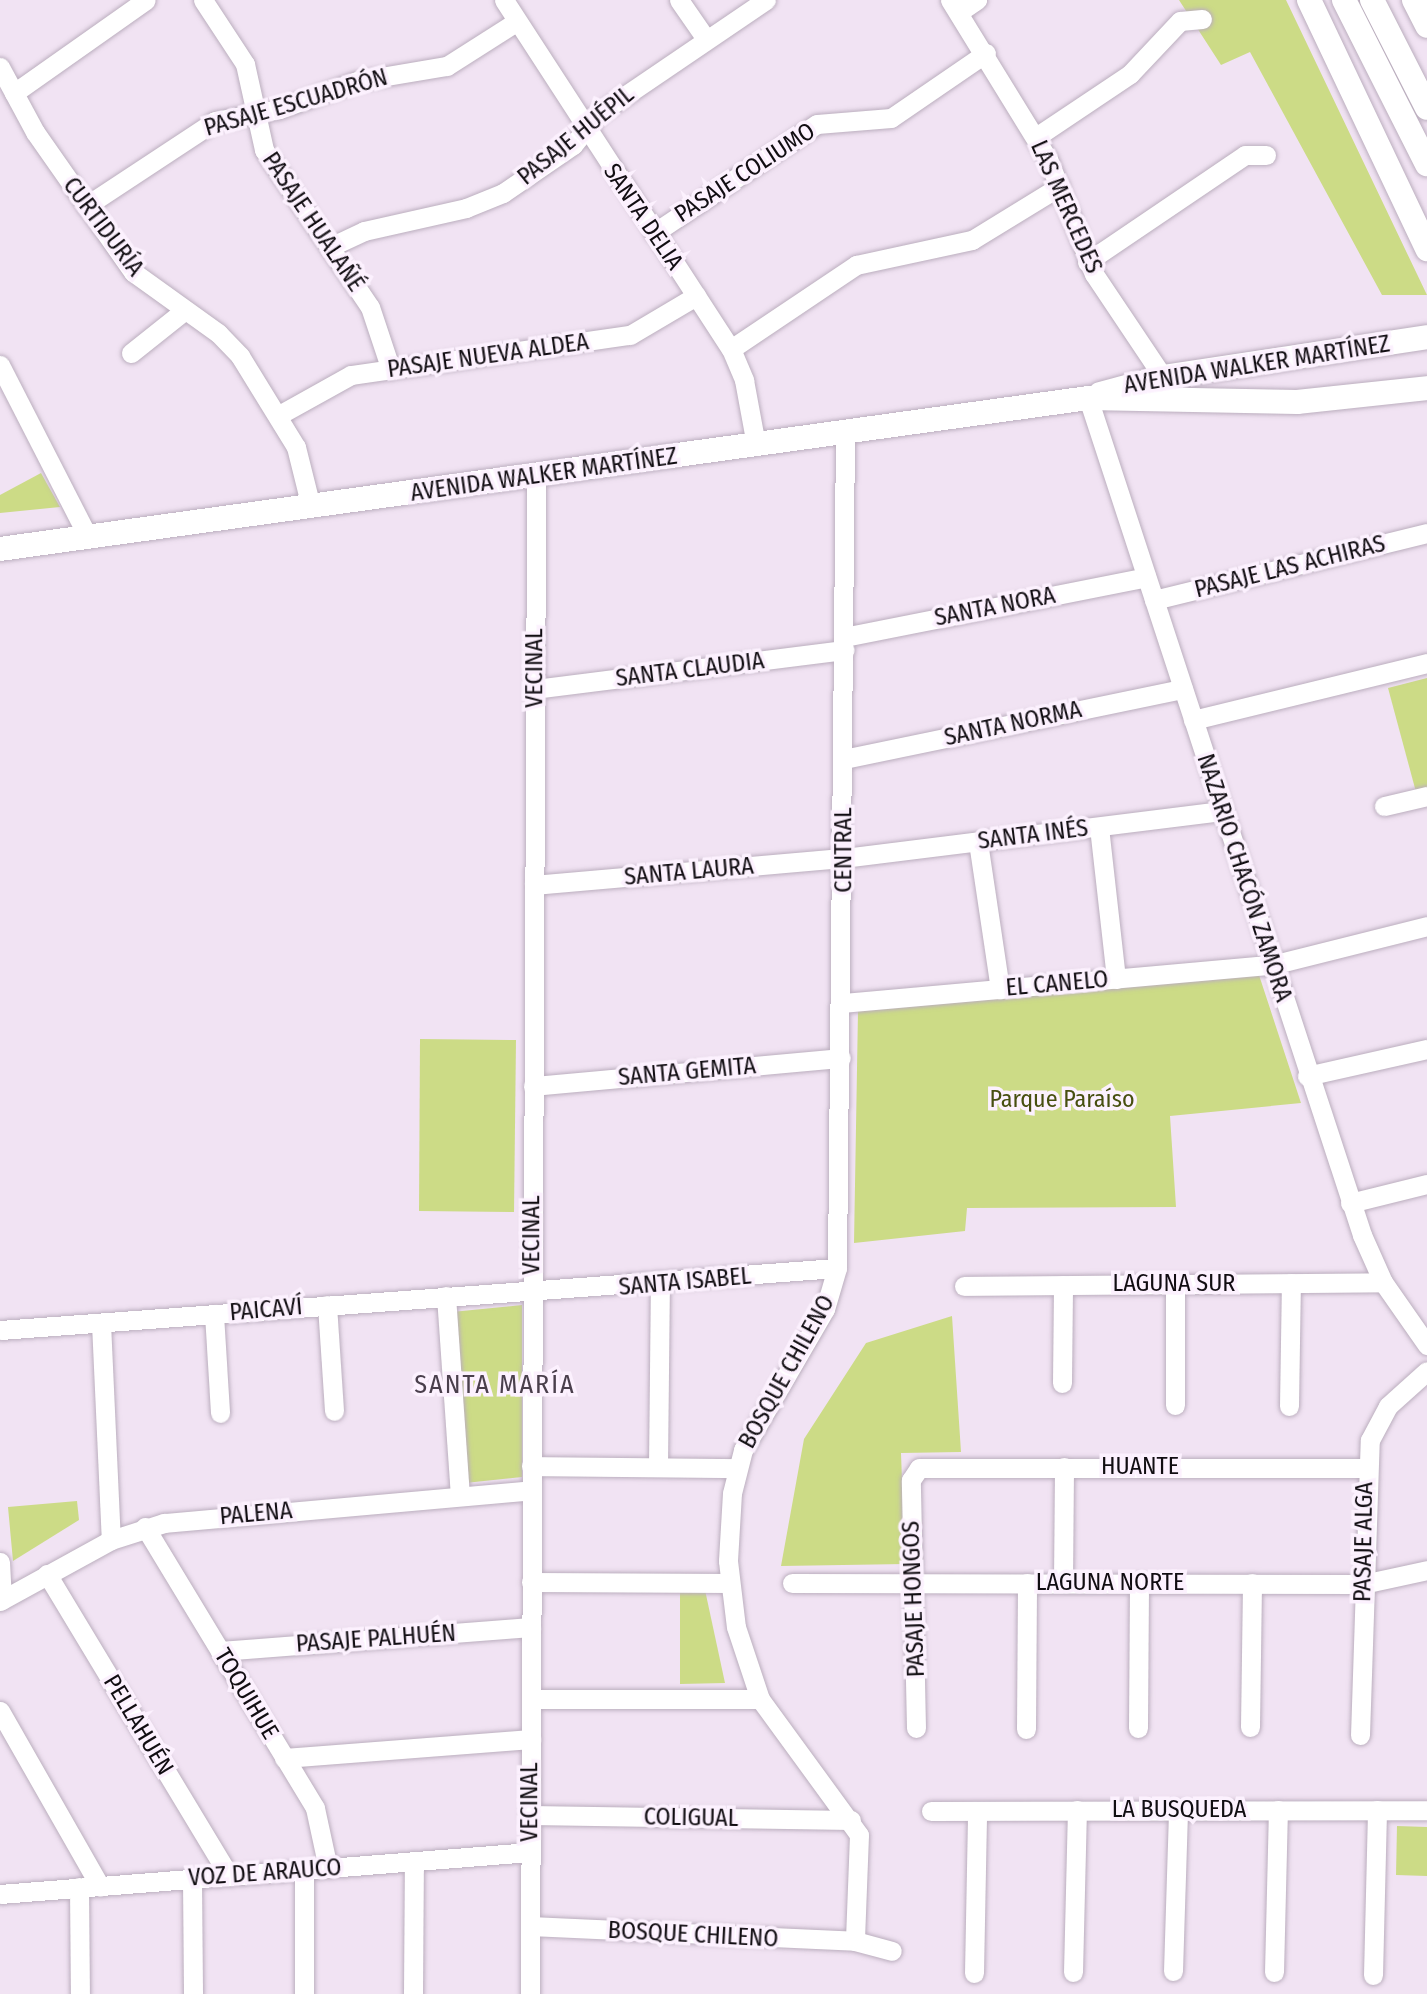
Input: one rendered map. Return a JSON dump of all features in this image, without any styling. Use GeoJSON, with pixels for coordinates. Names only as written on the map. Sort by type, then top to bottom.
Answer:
{"type":"FeatureCollection","features":[{"type":"Feature","properties":{"kind":"main road"},"geometry":{"type":"LineString","coordinates":[[1309,0],[1427,249]]}},
{"type":"Feature","properties":{"kind":"main road"},"geometry":{"type":"LineString","coordinates":[[1344,0],[1427,164]]}},
{"type":"Feature","properties":{"kind":"main road"},"geometry":{"type":"LineString","coordinates":[[1372,0],[1427,108]]}},
{"type":"Feature","properties":{"kind":"main road","name":"AVENIDA WALKER MARTÍNEZ"},"geometry":{"type":"LineString","coordinates":[[0,549],[1088,398],[1163,377],[1427,337]]}},
{"type":"Feature","properties":{"kind":"main road","name":"AVENIDA WALKER MARTÍNEZ"},"geometry":{"type":"LineString","coordinates":[[1088,398],[1297,402],[1427,388]]}},
{"type":"Feature","properties":{"kind":"street"},"geometry":{"type":"LineString","coordinates":[[14,93],[146,0]]}},
{"type":"Feature","properties":{"kind":"street","name":"PASAJE HUALAÑÉ"},"geometry":{"type":"LineString","coordinates":[[204,0],[245,64],[269,160],[377,320],[391,370]]}},
{"type":"Feature","properties":{"kind":"street","name":"SANTA DELIA"},"geometry":{"type":"LineString","coordinates":[[504,0],[585,130],[730,349],[744,380],[756,445]]}},
{"type":"Feature","properties":{"kind":"street"},"geometry":{"type":"LineString","coordinates":[[679,0],[706,39]]}},
{"type":"Feature","properties":{"kind":"street","name":"PASAJE HUÉPIL"},"geometry":{"type":"LineString","coordinates":[[330,247],[380,226],[485,202],[573,145],[585,130],[706,39],[766,0]]}},
{"type":"Feature","properties":{"kind":"street"},"geometry":{"type":"LineString","coordinates":[[955,6],[977,0]]}},
{"type":"Feature","properties":{"kind":"street","name":"LAS MERCEDES"},"geometry":{"type":"LineString","coordinates":[[955,6],[1036,137],[1060,186],[1087,262],[1163,377]]}},
{"type":"Feature","properties":{"kind":"street"},"geometry":{"type":"LineString","coordinates":[[1036,137],[1130,74],[1180,21],[1202,19]]}},
{"type":"Feature","properties":{"kind":"street","name":"PASAJE ESCUADRÓN"},"geometry":{"type":"LineString","coordinates":[[86,206],[205,126],[256,114],[357,81],[447,66],[516,22]]}},
{"type":"Feature","properties":{"kind":"street","name":"PASAJE COLIUMO"},"geometry":{"type":"LineString","coordinates":[[654,233],[817,124],[891,118],[986,53]]}},
{"type":"Feature","properties":{"kind":"street","name":"CURTIDURÍA"},"geometry":{"type":"LineString","coordinates":[[0,67],[86,206],[133,272],[229,343],[279,415],[301,460],[311,507]]}},
{"type":"Feature","properties":{"kind":"street"},"geometry":{"type":"LineString","coordinates":[[1087,262],[1245,155],[1266,155]]}},
{"type":"Feature","properties":{"kind":"street"},"geometry":{"type":"LineString","coordinates":[[730,349],[856,265],[972,240],[1060,186]]}},
{"type":"Feature","properties":{"kind":"street","name":"PASAJE NUEVA ALDEA"},"geometry":{"type":"LineString","coordinates":[[279,415],[340,379],[620,338],[696,296]]}},
{"type":"Feature","properties":{"kind":"street"},"geometry":{"type":"LineString","coordinates":[[131,353],[185,310]]}},
{"type":"Feature","properties":{"kind":"street"},"geometry":{"type":"LineString","coordinates":[[2,372],[88,537]]}},
{"type":"Feature","properties":{"kind":"street","name":"NAZARIO CHACÓN ZAMORA"},"geometry":{"type":"LineString","coordinates":[[1088,398],[1350,1203],[1383,1282],[1427,1345]]}},
{"type":"Feature","properties":{"kind":"street","name":"CENTRAL"},"geometry":{"type":"LineString","coordinates":[[837,1268],[844,858],[845,433]]}},
{"type":"Feature","properties":{"kind":"street","name":"VECINAL"},"geometry":{"type":"LineString","coordinates":[[530,1994],[536,476]]}},
{"type":"Feature","properties":{"kind":"street","name":"PASAJE LAS ACHIRAS"},"geometry":{"type":"LineString","coordinates":[[1154,600],[1427,533]]}},
{"type":"Feature","properties":{"kind":"street","name":"SANTA NORA"},"geometry":{"type":"LineString","coordinates":[[845,644],[1146,578]]}},
{"type":"Feature","properties":{"kind":"street","name":"SANTA CLAUDIA"},"geometry":{"type":"LineString","coordinates":[[535,690],[845,644]]}},
{"type":"Feature","properties":{"kind":"street"},"geometry":{"type":"LineString","coordinates":[[1193,720],[1427,663]]}},
{"type":"Feature","properties":{"kind":"street","name":"SANTA NORMA"},"geometry":{"type":"LineString","coordinates":[[844,758],[1183,689]]}},
{"type":"Feature","properties":{"kind":"street"},"geometry":{"type":"LineString","coordinates":[[1384,806],[1427,796]]}},
{"type":"Feature","properties":{"kind":"street","name":"SANTA INÉS"},"geometry":{"type":"LineString","coordinates":[[844,858],[1222,811]]}},
{"type":"Feature","properties":{"kind":"street"},"geometry":{"type":"LineString","coordinates":[[1099,827],[1116,979]]}},
{"type":"Feature","properties":{"kind":"street"},"geometry":{"type":"LineString","coordinates":[[978,842],[1000,989]]}},
{"type":"Feature","properties":{"kind":"street","name":"SANTA LAURA"},"geometry":{"type":"LineString","coordinates":[[534,885],[844,858]]}},
{"type":"Feature","properties":{"kind":"street","name":"EL CANELO"},"geometry":{"type":"LineString","coordinates":[[842,1003],[1272,965],[1427,926]]}},
{"type":"Feature","properties":{"kind":"street"},"geometry":{"type":"LineString","coordinates":[[1307,1076],[1427,1049]]}},
{"type":"Feature","properties":{"kind":"street","name":"SANTA GEMITA"},"geometry":{"type":"LineString","coordinates":[[533,1086],[841,1058]]}},
{"type":"Feature","properties":{"kind":"street"},"geometry":{"type":"LineString","coordinates":[[1350,1203],[1427,1184]]}},
{"type":"Feature","properties":{"kind":"street","name":"SANTA ISABEL"},"geometry":{"type":"LineString","coordinates":[[532,1292],[837,1268]]}},
{"type":"Feature","properties":{"kind":"street","name":"BOSQUE CHILENO"},"geometry":{"type":"LineString","coordinates":[[837,1268],[830,1300],[760,1413],[737,1468],[729,1516],[730,1583],[760,1699],[851,1820],[862,1852],[855,1941]]}},
{"type":"Feature","properties":{"kind":"street","name":"LAGUNA SUR"},"geometry":{"type":"LineString","coordinates":[[964,1286],[1383,1282]]}},
{"type":"Feature","properties":{"kind":"street"},"geometry":{"type":"LineString","coordinates":[[1289,1406],[1291,1283]]}},
{"type":"Feature","properties":{"kind":"street"},"geometry":{"type":"LineString","coordinates":[[658,1467],[660,1284]]}},
{"type":"Feature","properties":{"kind":"street"},"geometry":{"type":"LineString","coordinates":[[1175,1284],[1175,1405]]}},
{"type":"Feature","properties":{"kind":"street"},"geometry":{"type":"LineString","coordinates":[[1062,1383],[1063,1285]]}},
{"type":"Feature","properties":{"kind":"street","name":"PAICAVÍ"},"geometry":{"type":"LineString","coordinates":[[0,1330],[446,1296],[532,1292]]}},
{"type":"Feature","properties":{"kind":"street"},"geometry":{"type":"LineString","coordinates":[[446,1296],[460,1496]]}},
{"type":"Feature","properties":{"kind":"street"},"geometry":{"type":"LineString","coordinates":[[327,1305],[334,1411]]}},
{"type":"Feature","properties":{"kind":"street"},"geometry":{"type":"LineString","coordinates":[[214,1314],[220,1413]]}},
{"type":"Feature","properties":{"kind":"street"},"geometry":{"type":"LineString","coordinates":[[1407,1320],[1427,1315]]}},
{"type":"Feature","properties":{"kind":"street"},"geometry":{"type":"LineString","coordinates":[[101,1323],[111,1540]]}},
{"type":"Feature","properties":{"kind":"street","name":"PASAJE ALGA"},"geometry":{"type":"LineString","coordinates":[[1360,1735],[1366,1468],[1381,1415],[1427,1371]]}},
{"type":"Feature","properties":{"kind":"street"},"geometry":{"type":"LineString","coordinates":[[531,1466],[737,1468]]}},
{"type":"Feature","properties":{"kind":"street"},"geometry":{"type":"LineString","coordinates":[[1063,1583],[1064,1467]]}},
{"type":"Feature","properties":{"kind":"street","name":"HUANTE"},"geometry":{"type":"LineString","coordinates":[[915,1471],[1064,1467],[1366,1468]]}},
{"type":"Feature","properties":{"kind":"street","name":"PASAJE HONGOS"},"geometry":{"type":"LineString","coordinates":[[915,1471],[916,1728]]}},
{"type":"Feature","properties":{"kind":"street","name":"PALENA"},"geometry":{"type":"LineString","coordinates":[[1,1601],[111,1540],[145,1527],[531,1490]]}},
{"type":"Feature","properties":{"kind":"street","name":"TOQUIHUE"},"geometry":{"type":"LineString","coordinates":[[145,1527],[321,1823],[328,1868]]}},
{"type":"Feature","properties":{"kind":"street"},"geometry":{"type":"LineString","coordinates":[[0,1562],[1,1601]]}},
{"type":"Feature","properties":{"kind":"street","name":"LAGUNA NORTE"},"geometry":{"type":"LineString","coordinates":[[792,1583],[1363,1584],[1427,1570]]}},
{"type":"Feature","properties":{"kind":"street","name":"PELLAHUÉN"},"geometry":{"type":"LineString","coordinates":[[47,1574],[229,1876]]}},
{"type":"Feature","properties":{"kind":"street"},"geometry":{"type":"LineString","coordinates":[[531,1582],[730,1583]]}},
{"type":"Feature","properties":{"kind":"street"},"geometry":{"type":"LineString","coordinates":[[1026,1728],[1027,1583]]}},
{"type":"Feature","properties":{"kind":"street"},"geometry":{"type":"LineString","coordinates":[[1138,1728],[1139,1583]]}},
{"type":"Feature","properties":{"kind":"street"},"geometry":{"type":"LineString","coordinates":[[1250,1727],[1252,1583]]}},
{"type":"Feature","properties":{"kind":"street","name":"PASAJE PALHUÉN"},"geometry":{"type":"LineString","coordinates":[[220,1651],[531,1627]]}},
{"type":"Feature","properties":{"kind":"street"},"geometry":{"type":"LineString","coordinates":[[531,1699],[760,1699]]}},
{"type":"Feature","properties":{"kind":"street"},"geometry":{"type":"LineString","coordinates":[[0,1712],[100,1886]]}},
{"type":"Feature","properties":{"kind":"street"},"geometry":{"type":"LineString","coordinates":[[284,1758],[531,1739]]}},
{"type":"Feature","properties":{"kind":"street"},"geometry":{"type":"LineString","coordinates":[[1073,1972],[1077,1810]]}},
{"type":"Feature","properties":{"kind":"street"},"geometry":{"type":"LineString","coordinates":[[1173,1971],[1178,1810]]}},
{"type":"Feature","properties":{"kind":"street"},"geometry":{"type":"LineString","coordinates":[[1274,1972],[1278,1810]]}},
{"type":"Feature","properties":{"kind":"street"},"geometry":{"type":"LineString","coordinates":[[1373,1975],[1377,1810]]}},
{"type":"Feature","properties":{"kind":"street","name":"LA BUSQUEDA"},"geometry":{"type":"LineString","coordinates":[[931,1811],[1427,1810]]}},
{"type":"Feature","properties":{"kind":"street"},"geometry":{"type":"LineString","coordinates":[[974,1973],[977,1811]]}},
{"type":"Feature","properties":{"kind":"street","name":"COLIGUAL"},"geometry":{"type":"LineString","coordinates":[[530,1815],[851,1820]]}},
{"type":"Feature","properties":{"kind":"street","name":"VOZ DE ARAUCO"},"geometry":{"type":"LineString","coordinates":[[0,1894],[530,1852]]}},
{"type":"Feature","properties":{"kind":"street"},"geometry":{"type":"LineString","coordinates":[[413,1994],[414,1861]]}},
{"type":"Feature","properties":{"kind":"street"},"geometry":{"type":"LineString","coordinates":[[304,1870],[304,1994]]}},
{"type":"Feature","properties":{"kind":"street"},"geometry":{"type":"LineString","coordinates":[[192,1879],[193,1994]]}},
{"type":"Feature","properties":{"kind":"street"},"geometry":{"type":"LineString","coordinates":[[79,1887],[80,1994]]}},
{"type":"Feature","properties":{"kind":"street","name":"BOSQUE CHILENO"},"geometry":{"type":"LineString","coordinates":[[530,1926],[855,1941],[892,1951]]}},
{"type":"Feature","properties":{"kind":"green space"},"geometry":{"type":"Polygon","coordinates":[[[1179,0],[1286,0],[1427,295],[1382,295],[1250,52],[1221,65],[1179,0]]]}},
{"type":"Feature","properties":{"kind":"green space"},"geometry":{"type":"Polygon","coordinates":[[[41,473],[60,507],[0,513],[0,495],[41,473]]]}},
{"type":"Feature","properties":{"kind":"green space"},"geometry":{"type":"Polygon","coordinates":[[[1427,678],[1427,789],[1416,792],[1388,688],[1427,678]]]}},
{"type":"Feature","properties":{"kind":"green space","name":"Parque Paraíso"},"geometry":{"type":"Polygon","coordinates":[[[1259,975],[1301,1103],[1170,1116],[1176,1207],[967,1208],[965,1231],[854,1243],[858,1011],[1259,975]]]}},
{"type":"Feature","properties":{"kind":"green space"},"geometry":{"type":"Polygon","coordinates":[[[420,1039],[516,1040],[514,1212],[419,1211],[420,1039]]]}},
{"type":"Feature","properties":{"kind":"green space"},"geometry":{"type":"Polygon","coordinates":[[[522,1305],[522,1477],[465,1483],[452,1312],[522,1305]]]}},
{"type":"Feature","properties":{"kind":"green space"},"geometry":{"type":"Polygon","coordinates":[[[952,1316],[961,1452],[901,1453],[905,1564],[781,1566],[804,1439],[866,1343],[952,1316]]]}},
{"type":"Feature","properties":{"kind":"green space"},"geometry":{"type":"Polygon","coordinates":[[[77,1501],[79,1520],[13,1561],[8,1507],[77,1501]]]}},
{"type":"Feature","properties":{"kind":"green space"},"geometry":{"type":"Polygon","coordinates":[[[680,1589],[705,1590],[725,1683],[680,1684],[680,1589]]]}},
{"type":"Feature","properties":{"kind":"green space"},"geometry":{"type":"Polygon","coordinates":[[[1397,1826],[1427,1827],[1427,1876],[1396,1875],[1397,1826]]]}},
{"type":"Feature","properties":{"kind":"district","name":"SANTA MARÍA"},"geometry":{"type":"Point","coordinates":[495,1385]}}]}
